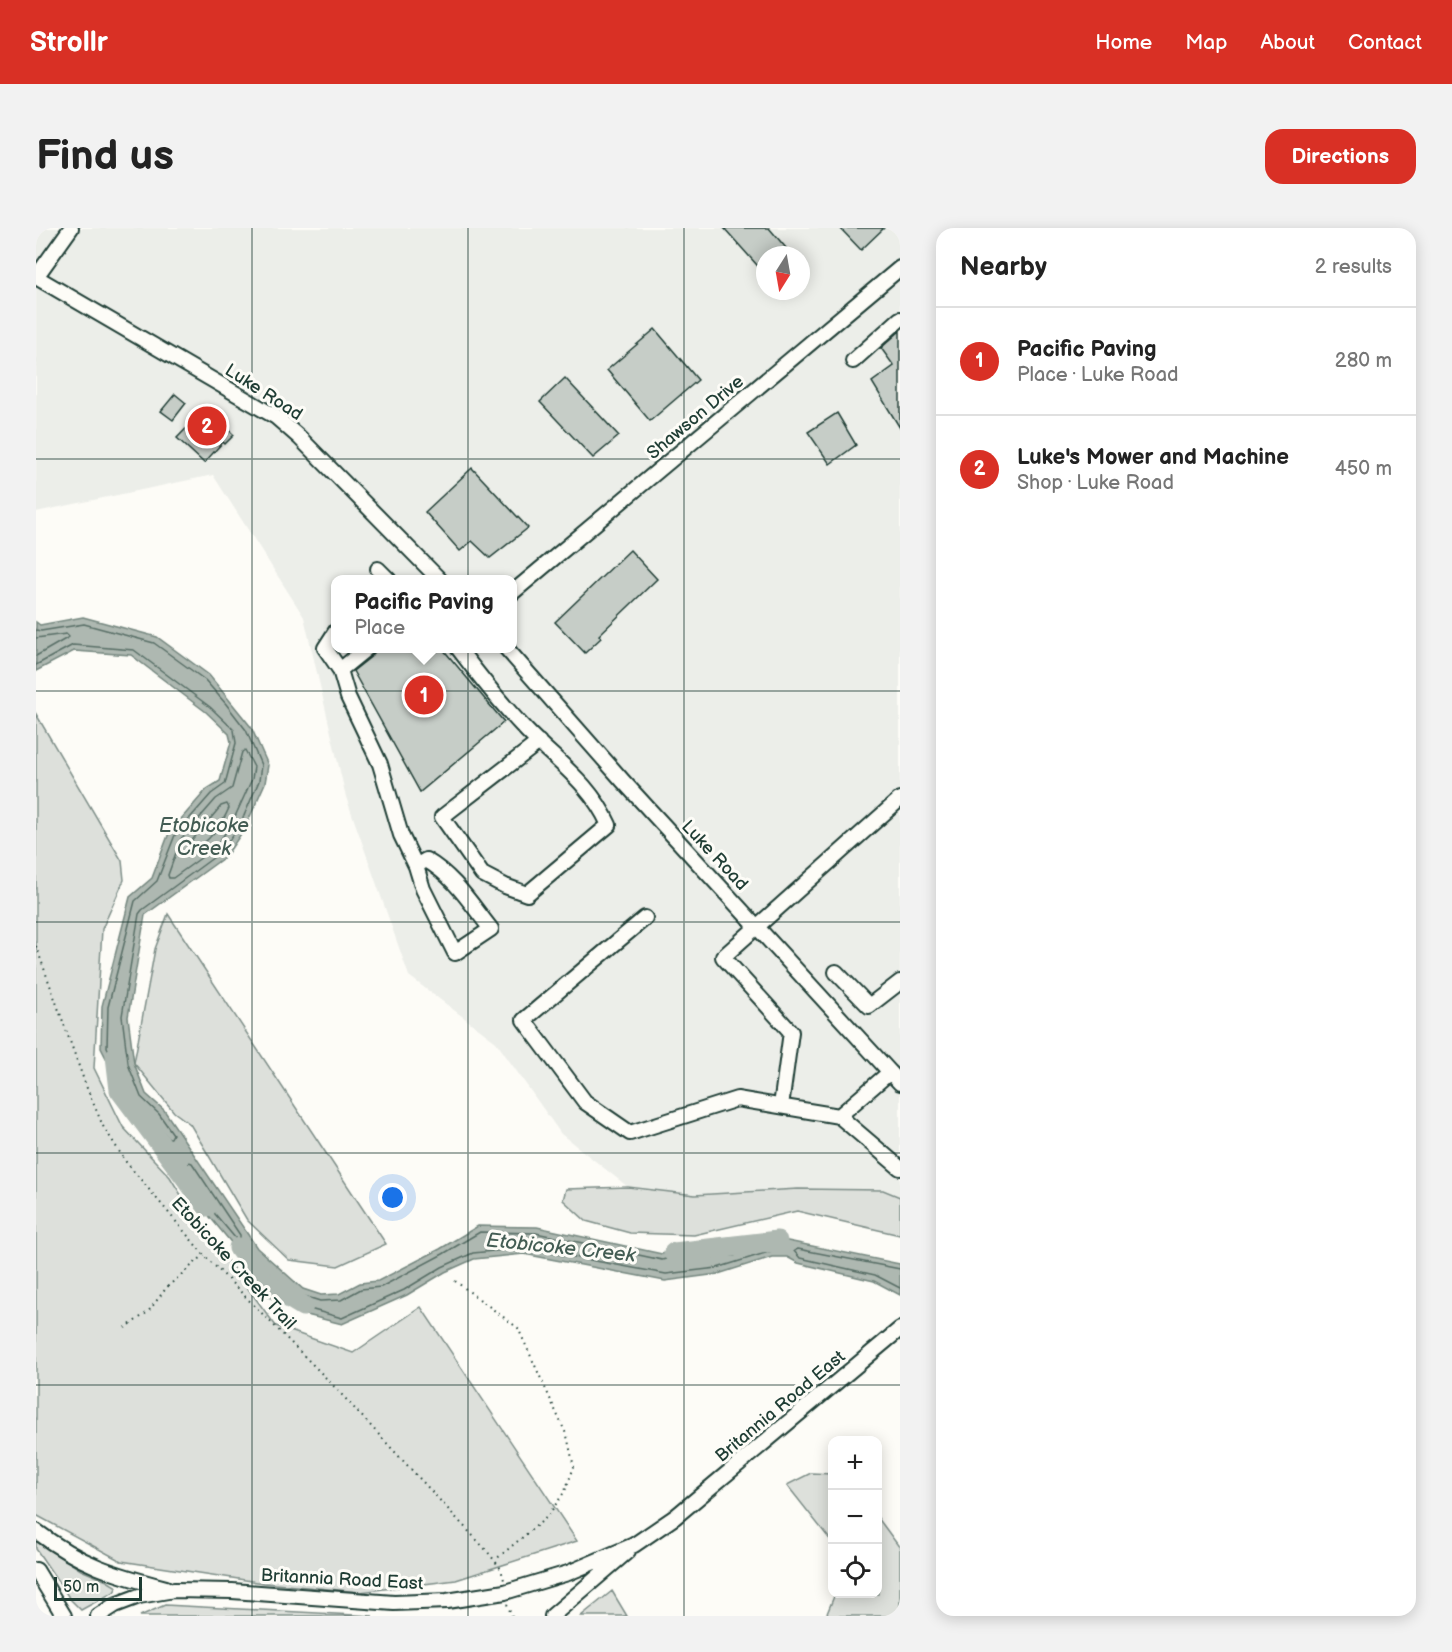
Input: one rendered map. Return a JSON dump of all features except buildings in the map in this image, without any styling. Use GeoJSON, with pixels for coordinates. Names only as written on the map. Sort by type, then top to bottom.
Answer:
{"type":"FeatureCollection","features":[{"type":"Feature","properties":{"kind":"street"},"geometry":{"type":"LineString","coordinates":[[36,277],[71,228]]}},
{"type":"Feature","properties":{"kind":"street","name":"Shawson Drive"},"geometry":{"type":"LineString","coordinates":[[517,590],[900,268]]}},
{"type":"Feature","properties":{"kind":"street","name":"Luke Road"},"geometry":{"type":"LineString","coordinates":[[36,277],[276,417],[300,438],[436,575]]}},
{"type":"Feature","properties":{"kind":"street"},"geometry":{"type":"LineString","coordinates":[[853,361],[900,319]]}},
{"type":"Feature","properties":{"kind":"street"},"geometry":{"type":"LineString","coordinates":[[378,569],[385,575]]}},
{"type":"Feature","properties":{"kind":"street"},"geometry":{"type":"LineString","coordinates":[[331,639],[325,648],[340,670],[348,697],[380,764],[401,835],[416,866],[423,889],[455,953],[491,929],[441,868],[426,860],[416,866]]}},
{"type":"Feature","properties":{"kind":"street"},"geometry":{"type":"LineString","coordinates":[[340,670],[361,653]]}},
{"type":"Feature","properties":{"kind":"street"},"geometry":{"type":"LineString","coordinates":[[462,653],[480,677],[539,742],[591,793],[601,807],[609,825],[527,894],[482,874],[442,817],[539,742]]}},
{"type":"Feature","properties":{"kind":"street","name":"Luke Road"},"geometry":{"type":"LineString","coordinates":[[510,653],[616,773],[895,1077]]}},
{"type":"Feature","properties":{"kind":"street"},"geometry":{"type":"LineString","coordinates":[[780,1106],[791,1032],[723,957],[900,799]]}},
{"type":"Feature","properties":{"kind":"street"},"geometry":{"type":"LineString","coordinates":[[645,918],[524,1020],[585,1102],[630,1133],[737,1099],[839,1116],[900,1168]]}},
{"type":"Feature","properties":{"kind":"street"},"geometry":{"type":"LineString","coordinates":[[836,972],[869,1006],[900,982]]}},
{"type":"Feature","properties":{"kind":"street"},"geometry":{"type":"LineString","coordinates":[[839,1116],[895,1077]]}},
{"type":"Feature","properties":{"kind":"street","name":"Britannia Road East"},"geometry":{"type":"LineString","coordinates":[[99,1616],[115,1605],[139,1596],[174,1590],[232,1591],[394,1602],[447,1601],[505,1592],[568,1572],[634,1545],[675,1517],[900,1329]]}},
{"type":"Feature","properties":{"kind":"street"},"geometry":{"type":"LineString","coordinates":[[36,1531],[68,1553],[102,1570],[174,1590]]}},
{"type":"Feature","properties":{"kind":"street"},"geometry":{"type":"LineString","coordinates":[[555,1615],[634,1545]]}},
{"type":"Feature","properties":{"kind":"street"},"geometry":{"type":"LineString","coordinates":[[36,1570],[64,1616]]}},
{"type":"Feature","properties":{"kind":"path","name":"Etobicoke Creek Trail"},"geometry":{"type":"LineString","coordinates":[[36,946],[86,1086],[103,1126],[126,1162],[204,1255],[344,1396],[426,1488],[487,1551]]}},
{"type":"Feature","properties":{"kind":"path"},"geometry":{"type":"LineString","coordinates":[[125,1328],[148,1312],[167,1287],[204,1255]]}},
{"type":"Feature","properties":{"kind":"path"},"geometry":{"type":"LineString","coordinates":[[455,1281],[518,1328],[567,1436],[574,1467],[565,1491],[547,1517],[495,1560]]}},
{"type":"Feature","properties":{"kind":"shaded area"},"geometry":{"type":"Polygon","coordinates":[[[36,228],[900,228],[900,1197],[883,1190],[798,1189],[695,1195],[628,1187],[561,1134],[496,1042],[409,976],[346,797],[304,617],[213,475],[36,512],[36,228]]]}},
{"type":"Feature","properties":{"kind":"shaded area"},"geometry":{"type":"Polygon","coordinates":[[[36,714],[122,861],[124,880],[102,929],[94,1068],[123,1127],[170,1177],[194,1216],[276,1326],[353,1353],[421,1307],[577,1541],[456,1580],[360,1592],[264,1583],[121,1561],[36,1515],[36,714]]]}},
{"type":"Feature","properties":{"kind":"shaded area"},"geometry":{"type":"Polygon","coordinates":[[[168,914],[386,1244],[338,1266],[289,1260],[247,1220],[190,1124],[174,1112],[134,1063],[155,949],[168,914]]]}},
{"type":"Feature","properties":{"kind":"shaded area"},"geometry":{"type":"Polygon","coordinates":[[[628,1187],[695,1195],[798,1189],[883,1190],[900,1197],[900,1235],[797,1211],[694,1235],[630,1233],[586,1221],[563,1200],[566,1189],[628,1187]]]}},
{"type":"Feature","properties":{"kind":"shaded area"},"geometry":{"type":"Polygon","coordinates":[[[811,1473],[828,1474],[828,1537],[787,1485],[811,1473]]]}},
{"type":"Feature","properties":{"kind":"shaded area"},"geometry":{"type":"Polygon","coordinates":[[[882,1523],[900,1548],[900,1616],[826,1616],[833,1598],[882,1598],[882,1523]]]}},
{"type":"Feature","properties":{"kind":"shaded area"},"geometry":{"type":"Polygon","coordinates":[[[36,1541],[81,1570],[117,1587],[114,1592],[81,1610],[70,1599],[36,1549],[36,1541]]]}},
{"type":"Feature","properties":{"kind":"shaded area"},"geometry":{"type":"Polygon","coordinates":[[[612,1591],[627,1616],[581,1616],[612,1591]]]}},
{"type":"Feature","properties":{"kind":"shaded area"},"geometry":{"type":"Polygon","coordinates":[[[165,1605],[373,1616],[140,1616],[165,1605]]]}},
{"type":"Feature","properties":{"kind":"water","name":"Etobicoke Creek"},"geometry":{"type":"Polygon","coordinates":[[[83,617],[157,637],[209,675],[251,727],[268,765],[265,783],[245,828],[226,856],[145,915],[128,1017],[134,1063],[146,1094],[164,1110],[257,1248],[303,1289],[321,1295],[339,1294],[360,1283],[378,1281],[440,1249],[478,1226],[537,1227],[662,1254],[680,1249],[733,1250],[759,1240],[778,1239],[900,1264],[900,1295],[874,1281],[798,1263],[787,1257],[772,1257],[718,1274],[665,1281],[524,1254],[474,1259],[445,1272],[407,1295],[342,1324],[303,1314],[249,1264],[210,1217],[170,1149],[129,1103],[101,1048],[102,1006],[130,897],[152,878],[169,833],[207,789],[220,781],[231,742],[229,734],[206,712],[131,655],[74,651],[36,671],[36,622],[40,625],[83,617]]]}},
{"type":"Feature","properties":{"kind":"waterway","name":"Etobicoke Creek"},"geometry":{"type":"LineString","coordinates":[[116,1056],[120,1090],[207,1206]]}},
{"type":"Feature","properties":{"kind":"waterway","name":"Etobicoke Creek"},"geometry":{"type":"LineString","coordinates":[[674,1253],[777,1241]]}},
{"type":"Feature","properties":{"kind":"waterway","name":"Etobicoke Creek"},"geometry":{"type":"LineString","coordinates":[[239,1248],[265,1283],[303,1306]]}},
{"type":"Feature","properties":{"kind":"place","name":"Luke's Mower and Machine"},"geometry":{"type":"Point","coordinates":[207,426]}},
{"type":"Feature","properties":{"kind":"place","name":"Pacific Paving"},"geometry":{"type":"Point","coordinates":[424,695]}}]}
